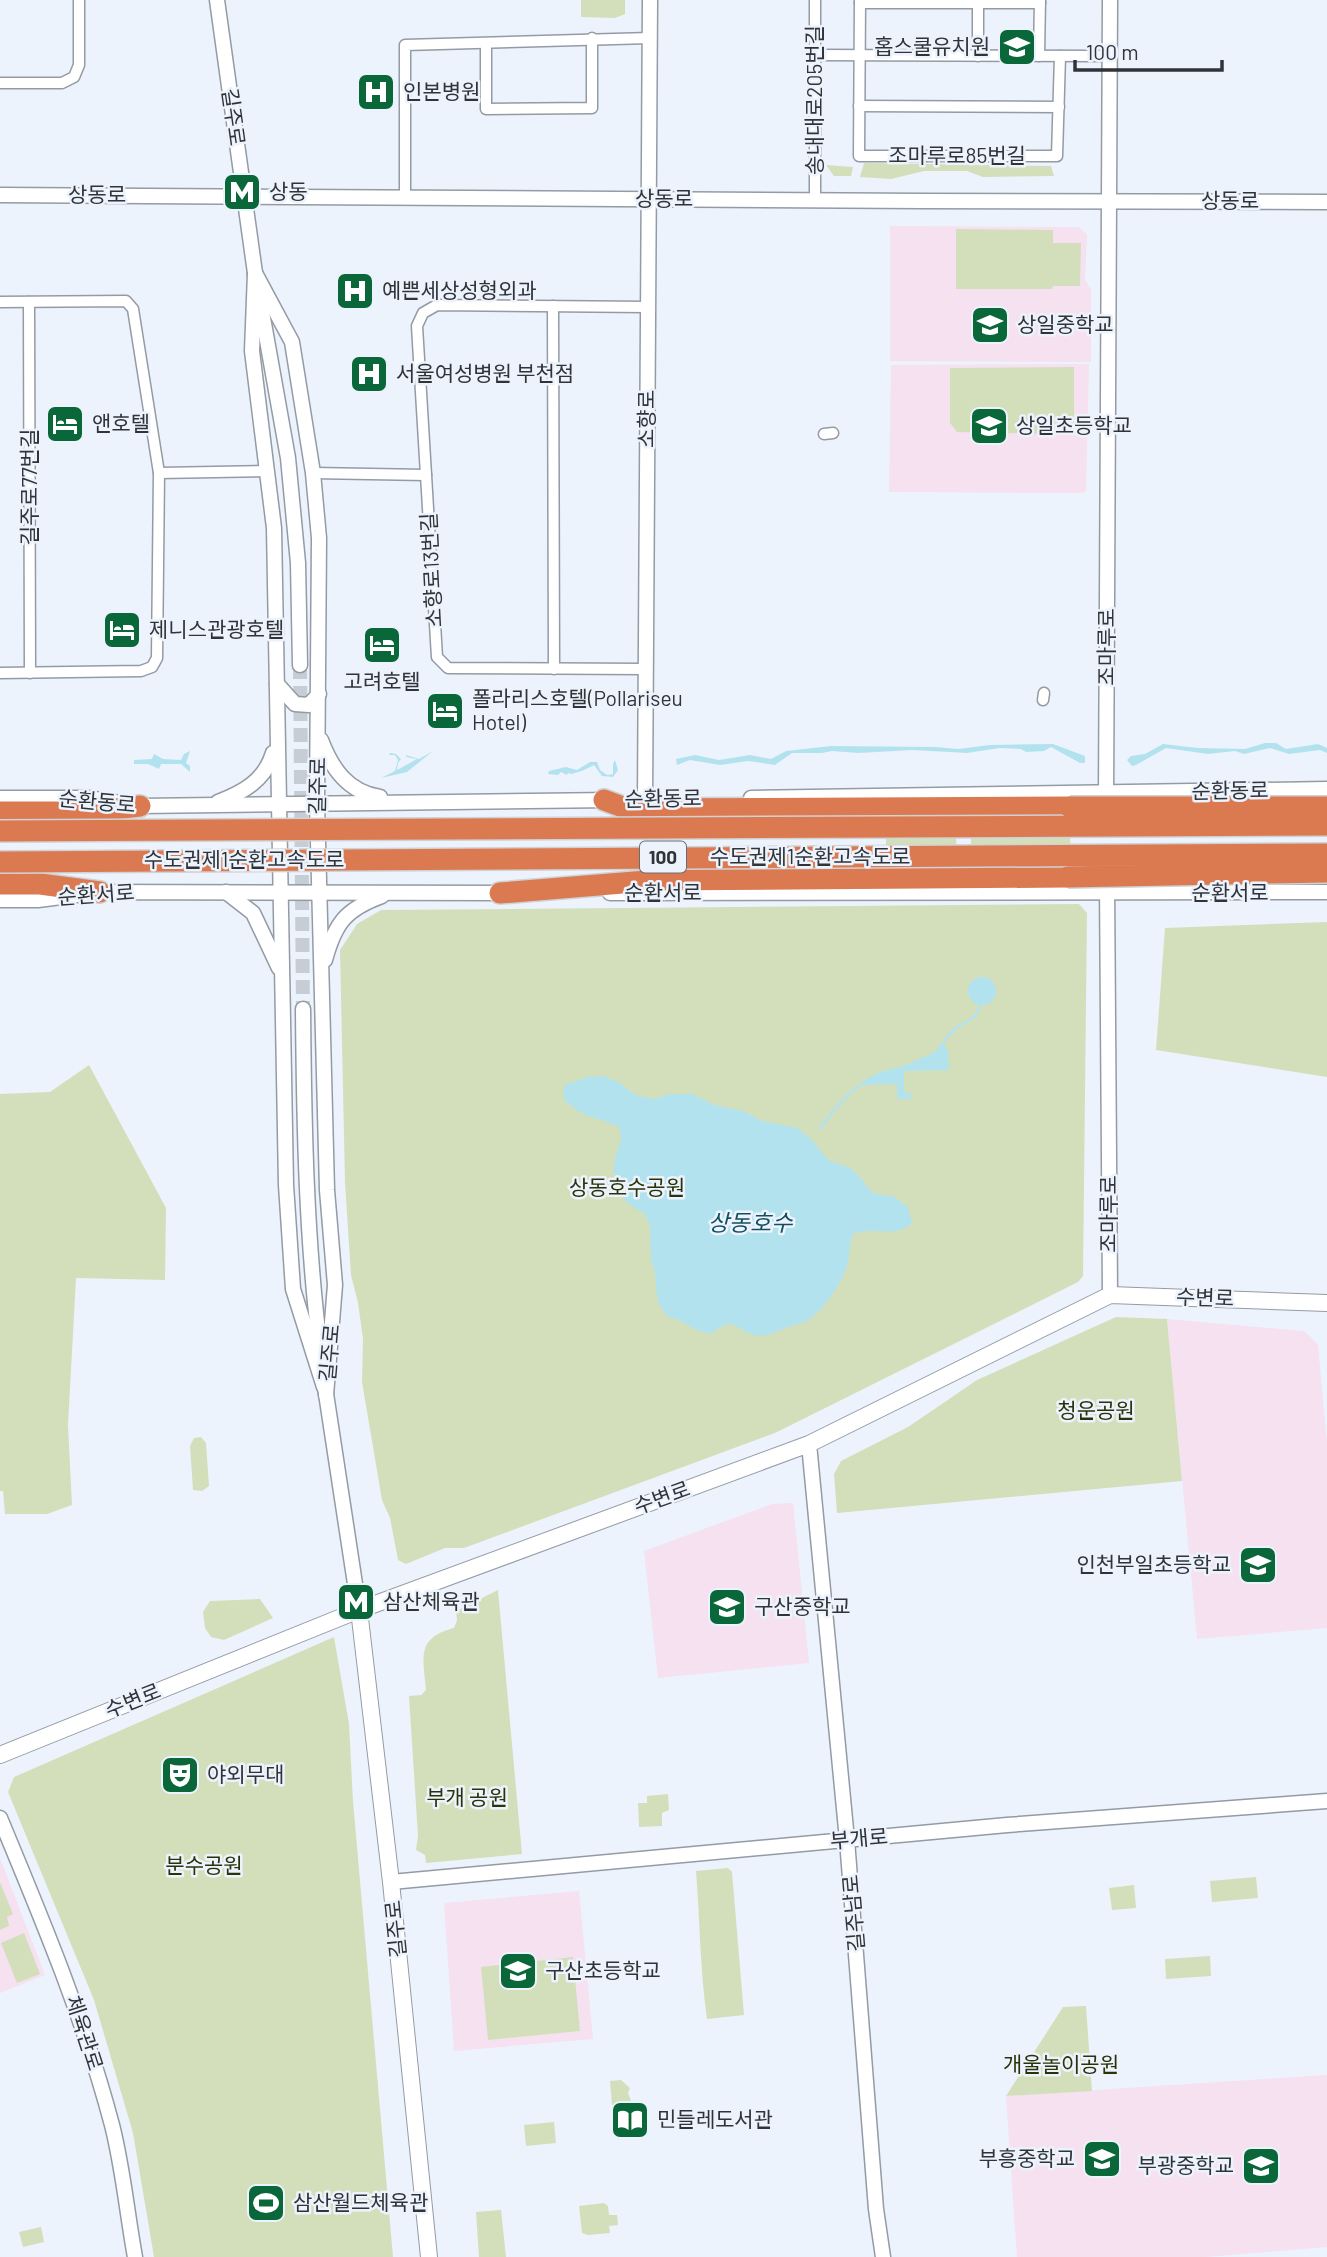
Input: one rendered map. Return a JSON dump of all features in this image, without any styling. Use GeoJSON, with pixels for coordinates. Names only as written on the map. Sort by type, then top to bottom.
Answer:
{"type":"FeatureCollection","features":[{"type":"Feature","properties":{"kind":"highway"},"geometry":{"type":"LineString","coordinates":[[604,800],[628,809],[718,810],[1327,807]]}},
{"type":"Feature","properties":{"kind":"highway"},"geometry":{"type":"LineString","coordinates":[[0,812],[88,812],[140,806]]}},
{"type":"Feature","properties":{"kind":"highway","name":"수도권제1순환고속도로"},"geometry":{"type":"LineString","coordinates":[[0,831],[1327,825]]}},
{"type":"Feature","properties":{"kind":"highway","name":"수도권제1순환고속도로"},"geometry":{"type":"LineString","coordinates":[[0,862],[1327,854]]}},
{"type":"Feature","properties":{"kind":"highway"},"geometry":{"type":"LineString","coordinates":[[500,893],[659,880],[1327,872]]}},
{"type":"Feature","properties":{"kind":"highway"},"geometry":{"type":"LineString","coordinates":[[0,884],[40,884],[100,892]]}},
{"type":"Feature","properties":{"kind":"main road","name":"수변로"},"geometry":{"type":"LineString","coordinates":[[0,1755],[359,1610],[809,1444],[1110,1295],[1327,1303]]}},
{"type":"Feature","properties":{"kind":"main road","name":"길주로"},"geometry":{"type":"LineString","coordinates":[[359,1610],[391,1882],[429,2257]]}},
{"type":"Feature","properties":{"kind":"street"},"geometry":{"type":"LineString","coordinates":[[0,83],[62,83],[74,77],[79,65],[79,0]]}},
{"type":"Feature","properties":{"kind":"street","name":"소향로"},"geometry":{"type":"LineString","coordinates":[[645,800],[650,0]]}},
{"type":"Feature","properties":{"kind":"street","name":"송내대로205번길"},"geometry":{"type":"LineString","coordinates":[[815,0],[815,200]]}},
{"type":"Feature","properties":{"kind":"street","name":"조마루로"},"geometry":{"type":"LineString","coordinates":[[1110,0],[1106,792],[1110,1295]]}},
{"type":"Feature","properties":{"kind":"street","name":"길주로"},"geometry":{"type":"LineString","coordinates":[[217,1],[255,272],[288,458],[298,563],[300,665]]}},
{"type":"Feature","properties":{"kind":"street"},"geometry":{"type":"LineString","coordinates":[[860,1],[1040,2],[1039,56]]}},
{"type":"Feature","properties":{"kind":"street","name":"조마루로85번길"},"geometry":{"type":"LineString","coordinates":[[860,1],[859,156],[1057,156],[1060,56]]}},
{"type":"Feature","properties":{"kind":"street"},"geometry":{"type":"LineString","coordinates":[[978,2],[978,56]]}},
{"type":"Feature","properties":{"kind":"street"},"geometry":{"type":"LineString","coordinates":[[486,44],[486,109],[592,108],[592,38]]}},
{"type":"Feature","properties":{"kind":"street"},"geometry":{"type":"LineString","coordinates":[[405,197],[405,45],[650,38]]}},
{"type":"Feature","properties":{"kind":"street"},"geometry":{"type":"LineString","coordinates":[[815,55],[1110,56]]}},
{"type":"Feature","properties":{"kind":"street"},"geometry":{"type":"LineString","coordinates":[[859,106],[1059,107]]}},
{"type":"Feature","properties":{"kind":"street","name":"상동로"},"geometry":{"type":"LineString","coordinates":[[0,195],[1327,202]]}},
{"type":"Feature","properties":{"kind":"street","name":"길주로"},"geometry":{"type":"LineString","coordinates":[[255,272],[252,351],[274,528],[286,1185],[293,1289],[326,1395]]}},
{"type":"Feature","properties":{"kind":"street","name":"길주로"},"geometry":{"type":"LineString","coordinates":[[255,272],[292,342],[313,473],[319,538],[317,803],[327,1191],[335,1285],[326,1395]]}},
{"type":"Feature","properties":{"kind":"street"},"geometry":{"type":"LineString","coordinates":[[0,302],[126,301],[134,309],[159,472],[157,658],[152,667],[141,671],[0,673]]}},
{"type":"Feature","properties":{"kind":"street","name":"길주로77번길"},"geometry":{"type":"LineString","coordinates":[[29,302],[30,673]]}},
{"type":"Feature","properties":{"kind":"street","name":"소향로13번길"},"geometry":{"type":"LineString","coordinates":[[646,669],[448,668],[437,657],[417,326],[423,313],[437,305],[648,307]]}},
{"type":"Feature","properties":{"kind":"street"},"geometry":{"type":"LineString","coordinates":[[553,306],[554,669]]}},
{"type":"Feature","properties":{"kind":"street"},"geometry":{"type":"LineString","coordinates":[[159,472],[268,471]]}},
{"type":"Feature","properties":{"kind":"street"},"geometry":{"type":"LineString","coordinates":[[313,473],[426,475]]}},
{"type":"Feature","properties":{"kind":"street"},"geometry":{"type":"LineString","coordinates":[[277,684],[295,704],[309,705],[319,694]]}},
{"type":"Feature","properties":{"kind":"street"},"geometry":{"type":"LineString","coordinates":[[318,734],[331,763],[346,783],[368,795],[416,802]]}},
{"type":"Feature","properties":{"kind":"street"},"geometry":{"type":"LineString","coordinates":[[211,805],[254,784],[269,768],[278,735]]}},
{"type":"Feature","properties":{"kind":"street","name":"순환동로"},"geometry":{"type":"LineString","coordinates":[[0,798],[88,798],[140,806],[1327,789]]}},
{"type":"Feature","properties":{"kind":"street"},"geometry":{"type":"LineString","coordinates":[[225,891],[253,913],[282,974]]}},
{"type":"Feature","properties":{"kind":"street","name":"순환서로"},"geometry":{"type":"LineString","coordinates":[[0,900],[38,900],[100,892],[225,891],[1327,892]]}},
{"type":"Feature","properties":{"kind":"street"},"geometry":{"type":"LineString","coordinates":[[321,975],[334,935],[349,911],[360,904],[391,893]]}},
{"type":"Feature","properties":{"kind":"street","name":"길주로"},"geometry":{"type":"LineString","coordinates":[[303,1009],[304,1149],[312,1287],[359,1610]]}},
{"type":"Feature","properties":{"kind":"street","name":"길주남로"},"geometry":{"type":"LineString","coordinates":[[809,1444],[848,1840],[876,2209],[883,2257]]}},
{"type":"Feature","properties":{"kind":"street","name":"부개로"},"geometry":{"type":"LineString","coordinates":[[391,1882],[848,1840],[1327,1801]]}},
{"type":"Feature","properties":{"kind":"street","name":"체육관로"},"geometry":{"type":"LineString","coordinates":[[0,1818],[62,1968],[94,2063],[113,2129],[135,2257]]}},
{"type":"Feature","properties":{"kind":"shaded area","name":"상일중학교"},"geometry":{"type":"Polygon","coordinates":[[[890,226],[1079,227],[1087,234],[1085,280],[1091,289],[1091,362],[890,361],[890,226]]]}},
{"type":"Feature","properties":{"kind":"shaded area","name":"상일초등학교"},"geometry":{"type":"Polygon","coordinates":[[[1089,364],[1086,491],[889,492],[891,365],[1089,364]]]}},
{"type":"Feature","properties":{"kind":"shaded area"},"geometry":{"type":"Polygon","coordinates":[[[1167,1319],[1304,1331],[1318,1344],[1327,1444],[1327,1628],[1197,1639],[1167,1319]]]}},
{"type":"Feature","properties":{"kind":"shaded area","name":"구산중학교"},"geometry":{"type":"Polygon","coordinates":[[[793,1503],[809,1663],[658,1678],[644,1551],[772,1504],[793,1503]]]}},
{"type":"Feature","properties":{"kind":"shaded area"},"geometry":{"type":"Polygon","coordinates":[[[0,1858],[45,1975],[0,1993],[0,1858]]]}},
{"type":"Feature","properties":{"kind":"shaded area","name":"구산초등학교"},"geometry":{"type":"Polygon","coordinates":[[[579,1891],[593,2039],[454,2051],[444,1903],[579,1891]]]}},
{"type":"Feature","properties":{"kind":"shaded area"},"geometry":{"type":"Polygon","coordinates":[[[1327,2075],[1327,2247],[1206,2257],[1017,2257],[1006,2096],[1327,2075]]]}},
{"type":"Feature","properties":{"kind":"green space"},"geometry":{"type":"Polygon","coordinates":[[[581,0],[625,0],[625,14],[615,18],[581,17],[581,0]]]}},
{"type":"Feature","properties":{"kind":"green space"},"geometry":{"type":"Polygon","coordinates":[[[864,163],[1051,166],[1054,176],[983,177],[967,171],[924,171],[891,179],[860,177],[864,163]]]}},
{"type":"Feature","properties":{"kind":"green space"},"geometry":{"type":"Polygon","coordinates":[[[826,165],[853,167],[851,176],[834,176],[826,165]]]}},
{"type":"Feature","properties":{"kind":"green space"},"geometry":{"type":"Polygon","coordinates":[[[956,229],[1053,230],[1053,243],[1081,243],[1080,286],[1053,286],[1052,289],[956,289],[956,229]]]}},
{"type":"Feature","properties":{"kind":"green space"},"geometry":{"type":"Polygon","coordinates":[[[1074,367],[1074,427],[1062,428],[1061,434],[957,432],[950,423],[950,368],[1074,367]]]}},
{"type":"Feature","properties":{"kind":"green space"},"geometry":{"type":"Polygon","coordinates":[[[956,834],[957,868],[886,869],[886,835],[956,834]]]}},
{"type":"Feature","properties":{"kind":"green space"},"geometry":{"type":"Polygon","coordinates":[[[1070,834],[1071,868],[971,869],[971,835],[1070,834]]]}},
{"type":"Feature","properties":{"kind":"green space","name":"상동호수공원"},"geometry":{"type":"Polygon","coordinates":[[[1079,904],[1087,913],[1083,1276],[1078,1282],[775,1433],[464,1548],[445,1548],[406,1564],[398,1560],[390,1518],[382,1500],[362,1382],[363,1339],[351,1275],[345,1183],[340,950],[357,924],[381,910],[1079,904]]]}},
{"type":"Feature","properties":{"kind":"green space"},"geometry":{"type":"Polygon","coordinates":[[[1327,922],[1327,1077],[1156,1050],[1165,928],[1327,922]]]}},
{"type":"Feature","properties":{"kind":"green space"},"geometry":{"type":"Polygon","coordinates":[[[89,1065],[166,1208],[165,1280],[76,1278],[68,1425],[72,1505],[47,1514],[5,1514],[3,1491],[0,1491],[0,1094],[50,1092],[89,1065]]]}},
{"type":"Feature","properties":{"kind":"green space","name":"청운공원"},"geometry":{"type":"Polygon","coordinates":[[[1116,1317],[1167,1319],[1182,1481],[837,1513],[834,1474],[841,1461],[908,1427],[977,1380],[1116,1317]]]}},
{"type":"Feature","properties":{"kind":"green space"},"geometry":{"type":"Polygon","coordinates":[[[201,1437],[206,1443],[209,1486],[202,1491],[193,1490],[190,1446],[194,1438],[201,1437]]]}},
{"type":"Feature","properties":{"kind":"green space","name":"부개 공원"},"geometry":{"type":"Polygon","coordinates":[[[498,1590],[522,1854],[426,1863],[425,1855],[416,1850],[418,1836],[409,1696],[421,1695],[426,1690],[425,1650],[433,1637],[454,1628],[456,1611],[498,1590]]]}},
{"type":"Feature","properties":{"kind":"green space"},"geometry":{"type":"Polygon","coordinates":[[[260,1599],[273,1618],[224,1640],[211,1637],[205,1628],[203,1612],[210,1601],[260,1599]]]}},
{"type":"Feature","properties":{"kind":"green space","name":"분수공원"},"geometry":{"type":"Polygon","coordinates":[[[334,1637],[349,1724],[353,1801],[393,2257],[154,2257],[133,2133],[94,2000],[8,1792],[14,1777],[334,1637]]]}},
{"type":"Feature","properties":{"kind":"green space"},"geometry":{"type":"Polygon","coordinates":[[[668,1794],[669,1810],[662,1813],[662,1826],[639,1827],[638,1803],[647,1803],[647,1796],[668,1794]]]}},
{"type":"Feature","properties":{"kind":"green space"},"geometry":{"type":"Polygon","coordinates":[[[728,1868],[732,1872],[744,2015],[707,2019],[696,1871],[728,1868]]]}},
{"type":"Feature","properties":{"kind":"green space"},"geometry":{"type":"Polygon","coordinates":[[[1256,1877],[1258,1898],[1212,1902],[1210,1881],[1256,1877]]]}},
{"type":"Feature","properties":{"kind":"green space"},"geometry":{"type":"Polygon","coordinates":[[[0,1882],[13,1914],[7,1917],[9,1926],[0,1930],[0,1882]]]}},
{"type":"Feature","properties":{"kind":"green space"},"geometry":{"type":"Polygon","coordinates":[[[1134,1885],[1136,1908],[1112,1910],[1109,1888],[1134,1885]]]}},
{"type":"Feature","properties":{"kind":"green space"},"geometry":{"type":"Polygon","coordinates":[[[24,1933],[40,1974],[17,1983],[1,1943],[24,1933]]]}},
{"type":"Feature","properties":{"kind":"green space"},"geometry":{"type":"Polygon","coordinates":[[[1210,1956],[1211,1976],[1166,1979],[1165,1959],[1210,1956]]]}},
{"type":"Feature","properties":{"kind":"green space"},"geometry":{"type":"Polygon","coordinates":[[[573,1957],[580,2031],[488,2040],[481,1967],[573,1957]]]}},
{"type":"Feature","properties":{"kind":"green space","name":"개울놀이공원"},"geometry":{"type":"Polygon","coordinates":[[[1086,2006],[1092,2091],[1006,2096],[1063,2007],[1086,2006]]]}},
{"type":"Feature","properties":{"kind":"green space"},"geometry":{"type":"Polygon","coordinates":[[[621,2080],[630,2088],[628,2093],[631,2101],[612,2105],[610,2081],[621,2080]]]}},
{"type":"Feature","properties":{"kind":"green space"},"geometry":{"type":"Polygon","coordinates":[[[554,2122],[556,2143],[526,2146],[524,2125],[554,2122]]]}},
{"type":"Feature","properties":{"kind":"green space"},"geometry":{"type":"Polygon","coordinates":[[[604,2203],[608,2206],[609,2215],[617,2215],[618,2225],[609,2226],[610,2233],[582,2233],[579,2206],[604,2203]]]}},
{"type":"Feature","properties":{"kind":"green space"},"geometry":{"type":"Polygon","coordinates":[[[501,2210],[506,2257],[479,2257],[476,2212],[501,2210]]]}},
{"type":"Feature","properties":{"kind":"green space"},"geometry":{"type":"Polygon","coordinates":[[[41,2227],[44,2242],[23,2247],[19,2232],[41,2227]]]}},
{"type":"Feature","properties":{"kind":"water"},"geometry":{"type":"Polygon","coordinates":[[[1276,743],[1286,749],[1318,744],[1327,748],[1327,753],[1320,750],[1289,754],[1270,748],[1244,754],[1235,751],[1208,754],[1166,748],[1136,765],[1132,766],[1127,760],[1163,744],[1245,749],[1276,743]]]}},
{"type":"Feature","properties":{"kind":"water"},"geometry":{"type":"Polygon","coordinates":[[[1053,744],[1085,756],[1085,763],[1080,763],[1051,747],[1044,751],[1026,752],[1021,749],[1000,748],[967,753],[913,750],[792,753],[775,765],[748,761],[720,765],[690,760],[677,765],[676,759],[695,755],[719,760],[750,755],[771,759],[786,751],[831,746],[958,749],[990,745],[1053,744]]]}},
{"type":"Feature","properties":{"kind":"water"},"geometry":{"type":"Polygon","coordinates":[[[190,751],[186,763],[190,766],[190,772],[181,764],[161,764],[159,769],[148,764],[134,764],[134,760],[152,759],[154,754],[163,759],[181,760],[184,754],[190,751]]]}},
{"type":"Feature","properties":{"kind":"water"},"geometry":{"type":"Polygon","coordinates":[[[433,751],[407,772],[381,778],[395,771],[398,760],[395,755],[389,755],[390,753],[396,754],[401,759],[397,770],[417,759],[406,755],[419,759],[433,751]]]}},
{"type":"Feature","properties":{"kind":"water"},"geometry":{"type":"Polygon","coordinates":[[[615,760],[618,770],[613,777],[602,776],[594,765],[567,775],[561,772],[558,775],[548,774],[549,771],[566,767],[577,770],[590,762],[597,762],[600,770],[607,775],[613,774],[615,760]]]}},
{"type":"Feature","properties":{"kind":"water"},"geometry":{"type":"Polygon","coordinates":[[[982,977],[992,981],[996,991],[992,1001],[982,1005],[972,1001],[968,991],[972,981],[982,977]]]}},
{"type":"Feature","properties":{"kind":"water"},"geometry":{"type":"Polygon","coordinates":[[[943,1044],[948,1050],[949,1070],[904,1071],[904,1092],[911,1093],[911,1099],[897,1099],[897,1084],[860,1085],[881,1073],[923,1059],[943,1044]]]}},
{"type":"Feature","properties":{"kind":"water","name":"상동호수"},"geometry":{"type":"Polygon","coordinates":[[[603,1076],[620,1083],[635,1095],[654,1099],[671,1094],[692,1094],[714,1105],[743,1111],[762,1121],[798,1128],[828,1160],[850,1168],[864,1181],[868,1189],[876,1194],[893,1196],[908,1207],[912,1223],[898,1230],[853,1234],[847,1266],[836,1289],[825,1305],[801,1323],[762,1336],[729,1324],[710,1334],[667,1316],[659,1304],[656,1290],[655,1271],[651,1260],[650,1225],[644,1213],[624,1199],[616,1185],[614,1168],[621,1141],[619,1127],[586,1115],[565,1101],[565,1085],[587,1077],[603,1076]]]}},
{"type":"Feature","properties":{"kind":"waterway"},"geometry":{"type":"LineString","coordinates":[[907,1066],[936,1053],[952,1031],[975,1016],[980,1006]]}},
{"type":"Feature","properties":{"kind":"waterway"},"geometry":{"type":"LineString","coordinates":[[820,1129],[834,1110],[859,1085],[891,1070]]}},
{"type":"Feature","properties":{"kind":"tunnel"},"geometry":{"type":"LineString","coordinates":[[300,665],[303,1009]]}},
{"type":"Feature","properties":{"kind":"place","name":"홉스쿨유치원"},"geometry":{"type":"Point","coordinates":[1017,47]}},
{"type":"Feature","properties":{"kind":"place","name":"인본병원"},"geometry":{"type":"Point","coordinates":[376,92]}},
{"type":"Feature","properties":{"kind":"place","name":"상동"},"geometry":{"type":"Point","coordinates":[242,192]}},
{"type":"Feature","properties":{"kind":"place","name":"예쁜세상성형외과"},"geometry":{"type":"Point","coordinates":[355,291]}},
{"type":"Feature","properties":{"kind":"place","name":"상일중학교"},"geometry":{"type":"Point","coordinates":[990,325]}},
{"type":"Feature","properties":{"kind":"place","name":"서울여성병원 부천점"},"geometry":{"type":"Point","coordinates":[369,374]}},
{"type":"Feature","properties":{"kind":"place","name":"앤호텔"},"geometry":{"type":"Point","coordinates":[65,424]}},
{"type":"Feature","properties":{"kind":"place","name":"상일초등학교"},"geometry":{"type":"Point","coordinates":[989,426]}},
{"type":"Feature","properties":{"kind":"place","name":"제니스관광호텔"},"geometry":{"type":"Point","coordinates":[122,630]}},
{"type":"Feature","properties":{"kind":"place","name":"고려호텔"},"geometry":{"type":"Point","coordinates":[382,645]}},
{"type":"Feature","properties":{"kind":"place","name":"폴라리스호텔(Pollariseu Hotel)"},"geometry":{"type":"Point","coordinates":[445,711]}},
{"type":"Feature","properties":{"kind":"place","name":"인천부일초등학교"},"geometry":{"type":"Point","coordinates":[1258,1565]}},
{"type":"Feature","properties":{"kind":"place","name":"삼산체육관"},"geometry":{"type":"Point","coordinates":[356,1602]}},
{"type":"Feature","properties":{"kind":"place","name":"구산중학교"},"geometry":{"type":"Point","coordinates":[727,1607]}},
{"type":"Feature","properties":{"kind":"place","name":"야외무대"},"geometry":{"type":"Point","coordinates":[180,1775]}},
{"type":"Feature","properties":{"kind":"place","name":"구산초등학교"},"geometry":{"type":"Point","coordinates":[518,1971]}},
{"type":"Feature","properties":{"kind":"place","name":"민들레도서관"},"geometry":{"type":"Point","coordinates":[630,2120]}},
{"type":"Feature","properties":{"kind":"place","name":"부흥중학교"},"geometry":{"type":"Point","coordinates":[1102,2159]}},
{"type":"Feature","properties":{"kind":"place","name":"부광중학교"},"geometry":{"type":"Point","coordinates":[1261,2166]}},
{"type":"Feature","properties":{"kind":"place","name":"삼산월드체육관"},"geometry":{"type":"Point","coordinates":[266,2203]}}]}
